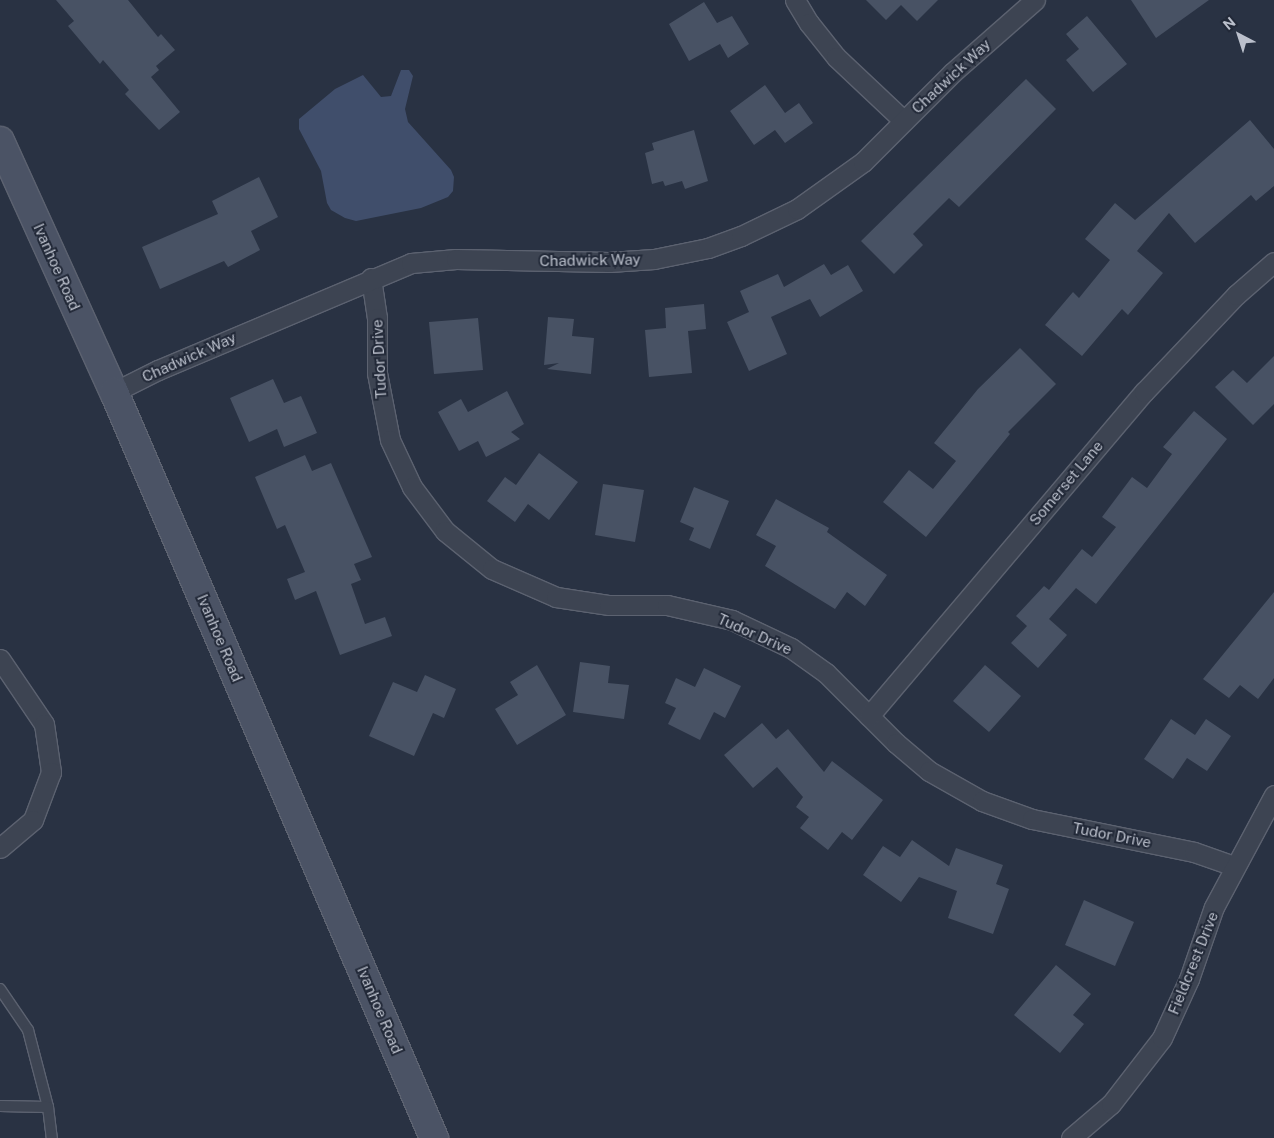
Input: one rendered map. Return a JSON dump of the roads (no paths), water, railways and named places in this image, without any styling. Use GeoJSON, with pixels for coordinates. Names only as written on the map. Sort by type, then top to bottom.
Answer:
{"type":"FeatureCollection","features":[{"type":"Feature","properties":{"kind":"main road","name":"Ivanhoe Road"},"geometry":{"type":"LineString","coordinates":[[0,141],[114,392],[434,1138]]}},
{"type":"Feature","properties":{"kind":"street"},"geometry":{"type":"LineString","coordinates":[[796,0],[809,23],[836,57],[904,120]]}},
{"type":"Feature","properties":{"kind":"street","name":"Chadwick Way"},"geometry":{"type":"LineString","coordinates":[[114,392],[371,278],[411,264],[456,259],[609,262],[654,259],[708,248],[797,209],[863,162],[904,120],[1035,0]]}},
{"type":"Feature","properties":{"kind":"street","name":"Somerset Lane"},"geometry":{"type":"LineString","coordinates":[[869,716],[1144,392],[1236,295],[1274,262]]}},
{"type":"Feature","properties":{"kind":"street","name":"Tudor Drive"},"geometry":{"type":"LineString","coordinates":[[371,278],[377,318],[377,373],[390,440],[412,487],[445,531],[469,553],[515,581],[556,597],[608,605],[667,605],[732,620],[791,648],[812,663],[929,771],[982,801],[1032,819],[1194,852],[1234,866]]}},
{"type":"Feature","properties":{"kind":"street"},"geometry":{"type":"LineString","coordinates":[[0,659],[44,724],[50,772],[33,820],[0,848]]}},
{"type":"Feature","properties":{"kind":"street","name":"Fieldcrest Drive"},"geometry":{"type":"LineString","coordinates":[[1071,1138],[1111,1104],[1162,1038],[1189,979],[1214,907],[1234,866],[1274,794]]}},
{"type":"Feature","properties":{"kind":"lane"},"geometry":{"type":"LineString","coordinates":[[0,989],[4,1001],[28,1030],[48,1107],[52,1138]]}},
{"type":"Feature","properties":{"kind":"lane"},"geometry":{"type":"LineString","coordinates":[[0,1106],[48,1107]]}},
{"type":"Feature","properties":{"kind":"water"},"geometry":{"type":"Polygon","coordinates":[[[401,70],[409,70],[413,76],[405,109],[408,122],[451,170],[454,177],[453,191],[448,197],[421,208],[356,221],[345,218],[331,210],[327,203],[321,171],[299,129],[299,119],[335,89],[363,75],[381,97],[391,96],[401,70]]]}}]}
